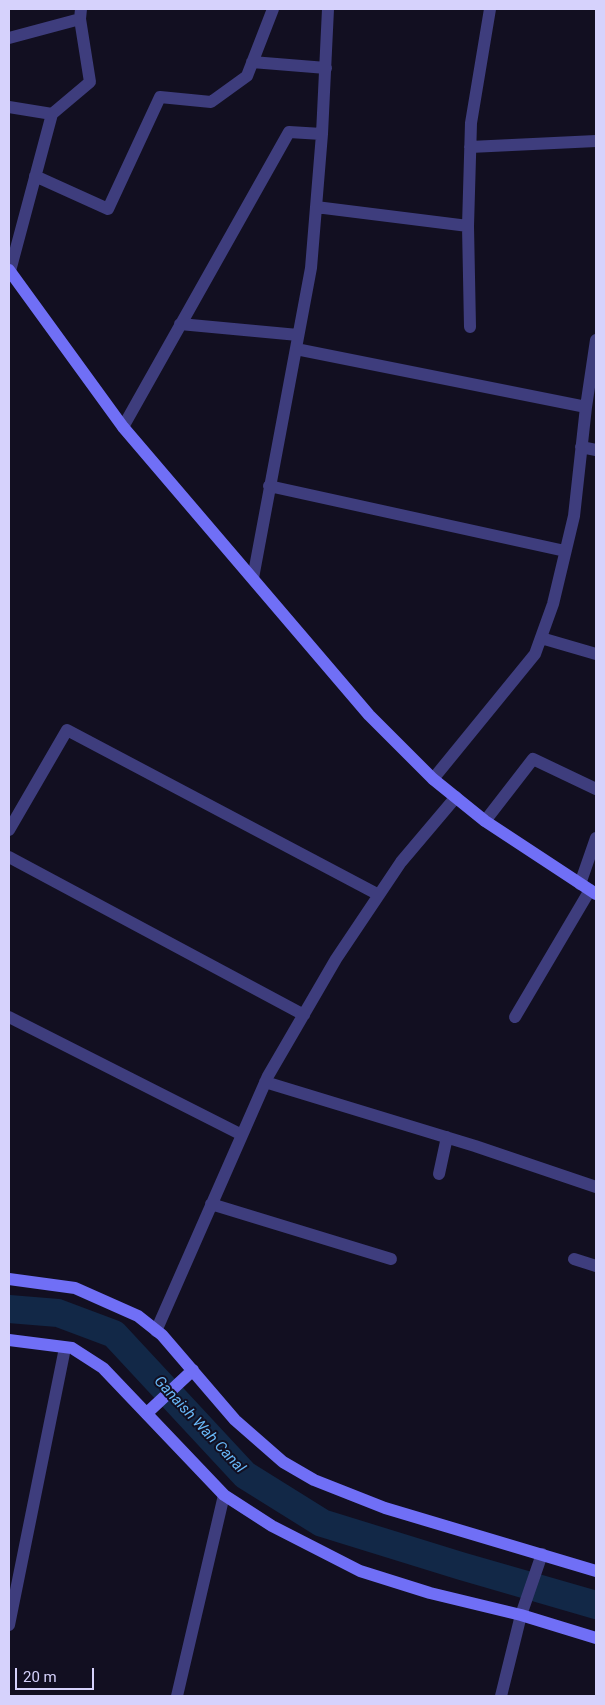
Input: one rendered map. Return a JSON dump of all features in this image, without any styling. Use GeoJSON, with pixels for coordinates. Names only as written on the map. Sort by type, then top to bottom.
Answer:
{"type":"FeatureCollection","features":[{"type":"Feature","properties":{"kind":"street"},"geometry":{"type":"LineString","coordinates":[[35,176],[108,209],[160,97],[211,102],[247,76],[273,9]]}},
{"type":"Feature","properties":{"kind":"street"},"geometry":{"type":"LineString","coordinates":[[253,578],[311,268],[322,134],[328,9]]}},
{"type":"Feature","properties":{"kind":"street"},"geometry":{"type":"LineString","coordinates":[[470,326],[468,226],[471,123],[490,9]]}},
{"type":"Feature","properties":{"kind":"street"},"geometry":{"type":"LineString","coordinates":[[9,38],[80,14],[90,82],[52,114],[9,271],[124,428],[369,716],[433,779],[485,821],[589,889]]}},
{"type":"Feature","properties":{"kind":"street"},"geometry":{"type":"LineString","coordinates":[[252,62],[326,68]]}},
{"type":"Feature","properties":{"kind":"street"},"geometry":{"type":"LineString","coordinates":[[9,107],[52,114]]}},
{"type":"Feature","properties":{"kind":"street"},"geometry":{"type":"LineString","coordinates":[[124,428],[180,324],[289,132],[322,134]]}},
{"type":"Feature","properties":{"kind":"street"},"geometry":{"type":"LineString","coordinates":[[470,147],[596,141]]}},
{"type":"Feature","properties":{"kind":"street"},"geometry":{"type":"LineString","coordinates":[[316,207],[468,226]]}},
{"type":"Feature","properties":{"kind":"street"},"geometry":{"type":"LineString","coordinates":[[180,324],[298,335]]}},
{"type":"Feature","properties":{"kind":"street"},"geometry":{"type":"LineString","coordinates":[[433,779],[536,654],[553,604],[574,516],[586,407],[596,340]]}},
{"type":"Feature","properties":{"kind":"street"},"geometry":{"type":"LineString","coordinates":[[296,349],[586,407]]}},
{"type":"Feature","properties":{"kind":"street"},"geometry":{"type":"LineString","coordinates":[[581,447],[596,450]]}},
{"type":"Feature","properties":{"kind":"street"},"geometry":{"type":"LineString","coordinates":[[270,486],[565,551]]}},
{"type":"Feature","properties":{"kind":"street"},"geometry":{"type":"LineString","coordinates":[[541,638],[596,654]]}},
{"type":"Feature","properties":{"kind":"street"},"geometry":{"type":"LineString","coordinates":[[9,830],[67,730],[378,896]]}},
{"type":"Feature","properties":{"kind":"street"},"geometry":{"type":"LineString","coordinates":[[485,821],[533,759],[596,789]]}},
{"type":"Feature","properties":{"kind":"street"},"geometry":{"type":"LineString","coordinates":[[156,1331],[265,1082],[336,959],[378,896],[401,862],[456,797]]}},
{"type":"Feature","properties":{"kind":"street"},"geometry":{"type":"LineString","coordinates":[[516,1017],[589,889],[596,838]]}},
{"type":"Feature","properties":{"kind":"street"},"geometry":{"type":"LineString","coordinates":[[9,857],[304,1015]]}},
{"type":"Feature","properties":{"kind":"street"},"geometry":{"type":"LineString","coordinates":[[9,1017],[242,1135]]}},
{"type":"Feature","properties":{"kind":"street"},"geometry":{"type":"LineString","coordinates":[[265,1082],[447,1137],[596,1187]]}},
{"type":"Feature","properties":{"kind":"street"},"geometry":{"type":"LineString","coordinates":[[439,1174],[447,1137]]}},
{"type":"Feature","properties":{"kind":"street"},"geometry":{"type":"LineString","coordinates":[[212,1204],[391,1258]]}},
{"type":"Feature","properties":{"kind":"street"},"geometry":{"type":"LineString","coordinates":[[574,1259],[596,1266]]}},
{"type":"Feature","properties":{"kind":"street"},"geometry":{"type":"LineString","coordinates":[[9,1279],[75,1288],[138,1316],[162,1335],[235,1420],[283,1462],[314,1480],[385,1508],[596,1571]]}},
{"type":"Feature","properties":{"kind":"street"},"geometry":{"type":"LineString","coordinates":[[9,1340],[72,1348],[103,1368],[224,1495],[272,1526],[360,1571],[430,1593],[521,1616],[596,1638]]}},
{"type":"Feature","properties":{"kind":"street"},"geometry":{"type":"LineString","coordinates":[[9,1625],[65,1348]]}},
{"type":"Feature","properties":{"kind":"street"},"geometry":{"type":"LineString","coordinates":[[147,1413],[194,1370]]}},
{"type":"Feature","properties":{"kind":"street"},"geometry":{"type":"LineString","coordinates":[[178,1696],[224,1495]]}},
{"type":"Feature","properties":{"kind":"street"},"geometry":{"type":"LineString","coordinates":[[501,1696],[521,1616],[542,1554]]}},
{"type":"Feature","properties":{"kind":"waterway","name":"Ganaish Wah Canal"},"geometry":{"type":"LineString","coordinates":[[9,1309],[58,1313],[114,1334],[245,1475],[322,1523],[596,1605]]}}]}
